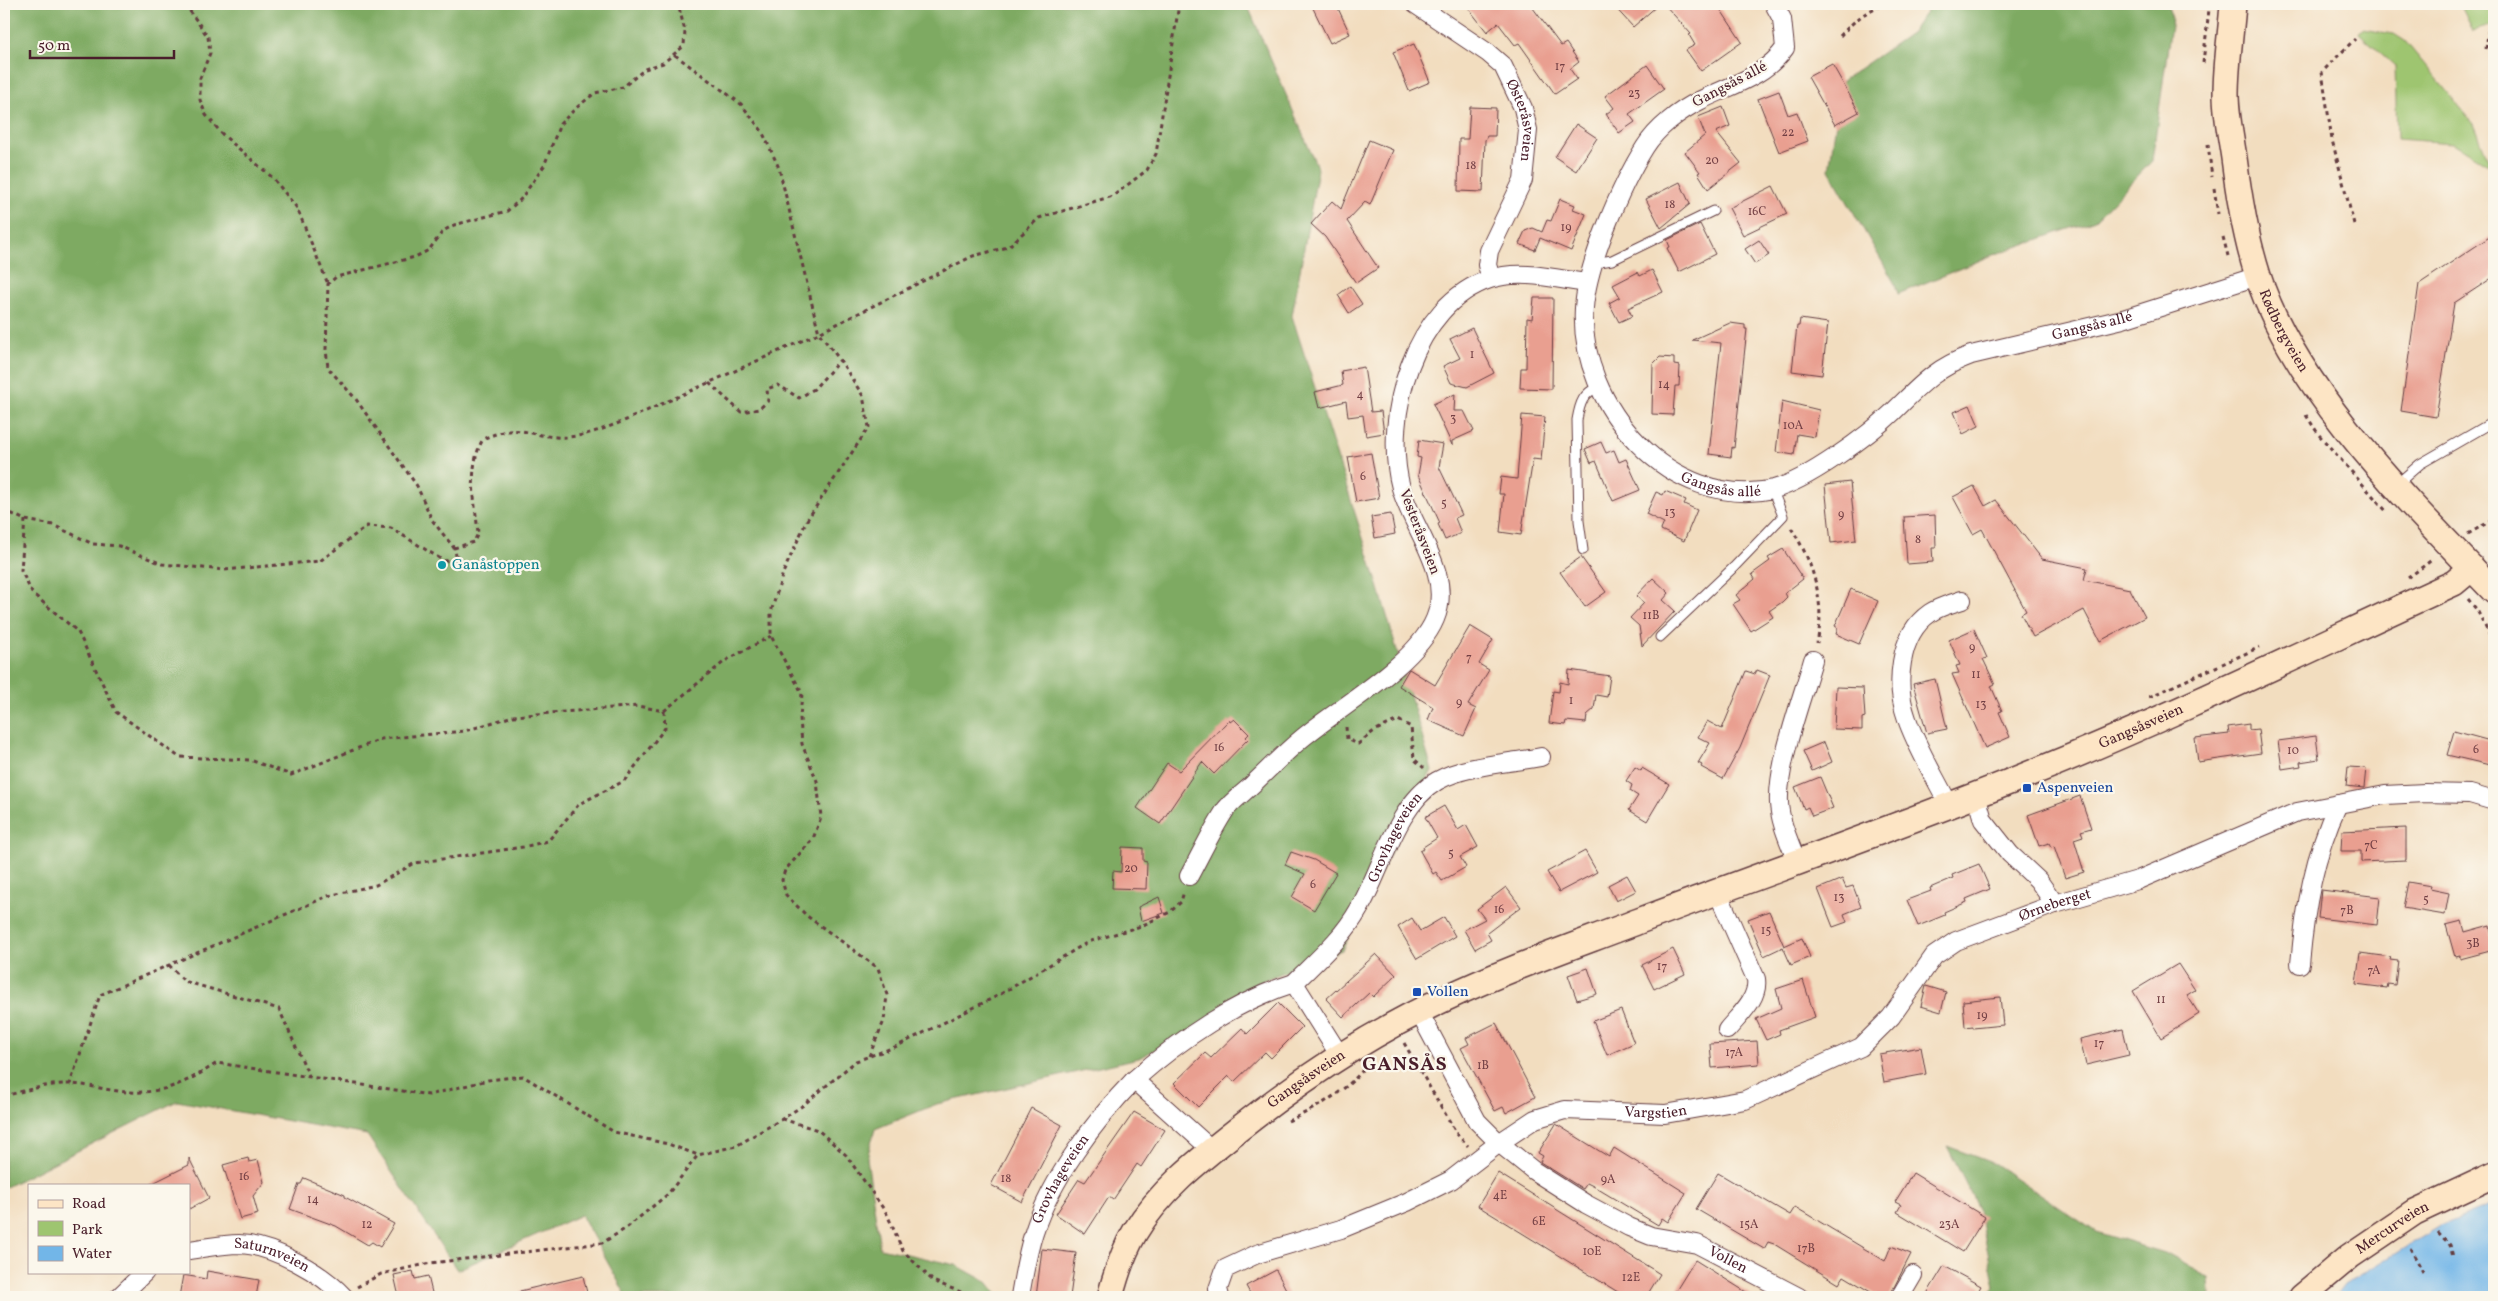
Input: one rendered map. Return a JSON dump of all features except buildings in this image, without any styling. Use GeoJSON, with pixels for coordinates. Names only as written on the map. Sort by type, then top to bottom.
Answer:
{"type":"FeatureCollection","features":[{"type":"Feature","properties":{"kind":"street","name":"Østeråsveien"},"geometry":{"type":"LineString","coordinates":[[1414,4],[1488,53],[1503,66],[1523,108],[1528,130],[1523,180],[1488,251],[1487,265],[1490,278]]}},
{"type":"Feature","properties":{"kind":"street","name":"Gangsås allé"},"geometry":{"type":"LineString","coordinates":[[1774,4],[1782,18],[1785,48],[1772,64],[1697,102],[1677,115],[1647,144],[1619,197],[1587,283],[1584,311],[1586,334],[1600,386],[1626,432],[1663,465],[1686,478],[1709,486],[1734,491],[1772,489],[1791,484],[1808,475],[1872,429],[1892,413],[1920,384],[1952,362],[1971,355],[2123,319],[2258,276]]}},
{"type":"Feature","properties":{"kind":"street","name":"Rødbergveien"},"geometry":{"type":"LineString","coordinates":[[2233,4],[2226,94],[2238,192],[2258,276],[2282,334],[2320,393],[2347,430],[2396,486],[2494,591]]}},
{"type":"Feature","properties":{"kind":"street","name":"Vesteråsveien"},"geometry":{"type":"LineString","coordinates":[[1189,876],[1227,808],[1309,732],[1345,707],[1405,658],[1424,638],[1436,619],[1440,600],[1438,579],[1432,560],[1415,525],[1401,488],[1396,458],[1400,405],[1406,377],[1417,348],[1429,328],[1460,295],[1490,278],[1511,275],[1534,275],[1587,283]]}},
{"type":"Feature","properties":{"kind":"street","name":"Gangsåsveien"},"geometry":{"type":"LineString","coordinates":[[1110,1297],[1123,1257],[1137,1229],[1166,1192],[1212,1150],[1258,1113],[1340,1056],[1419,1012],[1483,982],[1717,891],[1976,795],[2106,742],[2454,583],[2472,568]]}},
{"type":"Feature","properties":{"kind":"street"},"geometry":{"type":"LineString","coordinates":[[1949,805],[1907,720],[1900,695],[1901,671],[1906,646],[1916,626],[1929,614],[1943,606],[1962,600]]}},
{"type":"Feature","properties":{"kind":"street"},"geometry":{"type":"LineString","coordinates":[[1797,862],[1782,820],[1779,803],[1780,781],[1813,660]]}},
{"type":"Feature","properties":{"kind":"street","name":"Grovhageveien"},"geometry":{"type":"LineString","coordinates":[[1020,1296],[1034,1231],[1048,1200],[1096,1123],[1134,1080],[1174,1047],[1208,1025],[1273,990],[1294,983],[1332,945],[1350,923],[1372,884],[1384,855],[1406,814],[1423,793],[1437,781],[1452,774],[1541,757]]}},
{"type":"Feature","properties":{"kind":"street","name":"Ørneberget"},"geometry":{"type":"LineString","coordinates":[[1814,1070],[1861,1047],[1892,1017],[1934,956],[1956,940],[2055,904],[2138,880],[2298,812],[2385,795],[2425,793],[2470,794],[2494,801]]}},
{"type":"Feature","properties":{"kind":"street"},"geometry":{"type":"LineString","coordinates":[[1976,795],[1983,820],[2010,854],[2038,880],[2055,904]]}},
{"type":"Feature","properties":{"kind":"street"},"geometry":{"type":"LineString","coordinates":[[2300,964],[2303,932],[2315,861],[2338,804]]}},
{"type":"Feature","properties":{"kind":"street"},"geometry":{"type":"LineString","coordinates":[[1717,891],[1756,979],[1757,987],[1754,996],[1726,1030]]}},
{"type":"Feature","properties":{"kind":"street"},"geometry":{"type":"LineString","coordinates":[[1294,983],[1340,1056]]}},
{"type":"Feature","properties":{"kind":"street","name":"Vollen"},"geometry":{"type":"LineString","coordinates":[[1419,1012],[1477,1122],[1499,1143],[1541,1176],[1586,1204],[1629,1227],[1651,1236],[1697,1244],[1799,1297]]}},
{"type":"Feature","properties":{"kind":"street","name":"Vargstien"},"geometry":{"type":"LineString","coordinates":[[1499,1143],[1536,1119],[1565,1110],[1665,1114],[1745,1100],[1814,1070]]}},
{"type":"Feature","properties":{"kind":"street"},"geometry":{"type":"LineString","coordinates":[[1134,1080],[1212,1150]]}},
{"type":"Feature","properties":{"kind":"street"},"geometry":{"type":"LineString","coordinates":[[1220,1297],[1218,1289],[1225,1269],[1257,1254],[1341,1229],[1408,1202],[1451,1180],[1499,1143]]}},
{"type":"Feature","properties":{"kind":"street","name":"Mercurveien"},"geometry":{"type":"LineString","coordinates":[[2301,1297],[2350,1256],[2415,1212],[2494,1175]]}},
{"type":"Feature","properties":{"kind":"street","name":"Saturnveien"},"geometry":{"type":"LineString","coordinates":[[190,1250],[240,1244],[286,1256],[327,1281],[344,1297]]}},
{"type":"Feature","properties":{"kind":"street"},"geometry":{"type":"LineString","coordinates":[[119,1297],[143,1274]]}},
{"type":"Feature","properties":{"kind":"street"},"geometry":{"type":"LineString","coordinates":[[1900,1297],[1913,1275]]}},
{"type":"Feature","properties":{"kind":"lane"},"geometry":{"type":"LineString","coordinates":[[1594,263],[1612,260],[1713,212]]}},
{"type":"Feature","properties":{"kind":"lane"},"geometry":{"type":"LineString","coordinates":[[1583,550],[1579,521],[1577,420],[1579,406],[1587,392],[1600,386]]}},
{"type":"Feature","properties":{"kind":"lane"},"geometry":{"type":"LineString","coordinates":[[2396,486],[2420,464],[2493,422]]}},
{"type":"Feature","properties":{"kind":"lane"},"geometry":{"type":"LineString","coordinates":[[1660,637],[1734,567],[1783,516],[1772,489]]}},
{"type":"Feature","properties":{"kind":"path"},"geometry":{"type":"LineString","coordinates":[[4,510],[25,520],[53,525],[93,544],[119,546],[162,564],[224,570],[320,561],[367,526],[391,528],[444,561],[456,559],[454,548],[432,520],[417,486],[355,398],[328,368],[326,349],[328,284],[297,208],[273,178],[223,135],[206,115],[200,100],[200,78],[210,53],[208,37],[185,4]]}},
{"type":"Feature","properties":{"kind":"path"},"geometry":{"type":"LineString","coordinates":[[328,284],[336,277],[416,257],[429,250],[443,231],[454,225],[508,211],[520,200],[544,166],[560,124],[576,108],[596,93],[623,87],[645,68],[663,63],[676,55],[684,46],[685,31],[678,4]]}},
{"type":"Feature","properties":{"kind":"path"},"geometry":{"type":"LineString","coordinates":[[454,548],[474,542],[478,533],[472,475],[475,453],[483,439],[515,429],[557,437],[597,432],[819,333],[973,256],[1008,247],[1039,218],[1113,196],[1147,170],[1156,154],[1179,4]]}},
{"type":"Feature","properties":{"kind":"path"},"geometry":{"type":"LineString","coordinates":[[1840,36],[1855,20],[1874,8],[1886,4]]}},
{"type":"Feature","properties":{"kind":"path"},"geometry":{"type":"LineString","coordinates":[[2486,49],[2492,4]]}},
{"type":"Feature","properties":{"kind":"path"},"geometry":{"type":"LineString","coordinates":[[2354,224],[2332,140],[2322,72],[2355,39]]}},
{"type":"Feature","properties":{"kind":"path"},"geometry":{"type":"LineString","coordinates":[[676,55],[741,104],[762,131],[779,168],[819,333],[840,360],[863,396],[869,428],[807,520],[783,573],[771,612],[771,636],[802,692],[800,718],[802,744],[818,781],[821,817],[813,839],[785,870],[782,880],[786,895],[807,916],[878,968],[887,995],[884,1021],[870,1056]]}},
{"type":"Feature","properties":{"kind":"path"},"geometry":{"type":"LineString","coordinates":[[709,382],[740,412],[759,409],[768,401],[767,389],[778,385],[799,398],[814,389],[840,360]]}},
{"type":"Feature","properties":{"kind":"path"},"geometry":{"type":"LineString","coordinates":[[1783,516],[1806,554],[1815,580],[1819,620],[1813,660]]}},
{"type":"Feature","properties":{"kind":"path"},"geometry":{"type":"LineString","coordinates":[[25,520],[21,570],[32,593],[78,632],[116,712],[179,757],[250,760],[290,776],[381,739],[465,731],[513,716],[638,706],[664,711]]}},
{"type":"Feature","properties":{"kind":"path"},"geometry":{"type":"LineString","coordinates":[[2463,537],[2494,520]]}},
{"type":"Feature","properties":{"kind":"path"},"geometry":{"type":"LineString","coordinates":[[2406,580],[2437,556]]}},
{"type":"Feature","properties":{"kind":"path"},"geometry":{"type":"LineString","coordinates":[[2462,593],[2476,610],[2494,644]]}},
{"type":"Feature","properties":{"kind":"path"},"geometry":{"type":"LineString","coordinates":[[664,711],[725,661],[771,636]]}},
{"type":"Feature","properties":{"kind":"path"},"geometry":{"type":"LineString","coordinates":[[2143,700],[2266,644]]}},
{"type":"Feature","properties":{"kind":"path"},"geometry":{"type":"LineString","coordinates":[[1345,707],[1347,739],[1358,744],[1374,731],[1398,720],[1411,727],[1414,758],[1437,781]]}},
{"type":"Feature","properties":{"kind":"path"},"geometry":{"type":"LineString","coordinates":[[70,1084],[100,995],[328,896],[376,885],[415,863],[523,847],[548,841],[579,804],[624,781],[665,728],[664,711]]}},
{"type":"Feature","properties":{"kind":"path"},"geometry":{"type":"LineString","coordinates":[[4,1096],[70,1084],[129,1092],[158,1091],[189,1081],[217,1063],[429,1095],[488,1080],[523,1076],[614,1132],[668,1144],[698,1156],[736,1146],[782,1119],[802,1106],[856,1060],[895,1047],[999,995],[1088,942],[1141,926],[1170,912],[1181,902],[1189,876]]}},
{"type":"Feature","properties":{"kind":"path"},"geometry":{"type":"LineString","coordinates":[[169,965],[184,981],[279,1009],[310,1078]]}},
{"type":"Feature","properties":{"kind":"path"},"geometry":{"type":"LineString","coordinates":[[1400,1042],[1405,1044],[1457,1134],[1480,1159]]}},
{"type":"Feature","properties":{"kind":"path"},"geometry":{"type":"LineString","coordinates":[[1286,1122],[1310,1111],[1342,1090],[1367,1065]]}},
{"type":"Feature","properties":{"kind":"path"},"geometry":{"type":"LineString","coordinates":[[782,1119],[818,1130],[846,1154],[887,1214],[903,1251],[934,1280],[973,1297]]}},
{"type":"Feature","properties":{"kind":"path"},"geometry":{"type":"LineString","coordinates":[[344,1297],[352,1289],[381,1274],[404,1268],[602,1243],[625,1229],[668,1194],[698,1156]]}},
{"type":"Feature","properties":{"kind":"path"},"geometry":{"type":"LineString","coordinates":[[2438,1232],[2450,1245],[2453,1257]]}},
{"type":"Feature","properties":{"kind":"path"},"geometry":{"type":"LineString","coordinates":[[2410,1248],[2423,1272]]}},
{"type":"Feature","properties":{"kind":"green space"},"geometry":{"type":"Polygon","coordinates":[[[4,4],[1247,4],[1318,169],[1292,316],[1378,585],[1432,770],[1342,950],[1256,983],[1261,995],[1139,1058],[937,1104],[875,1129],[867,1158],[880,1248],[956,1265],[987,1282],[999,1297],[627,1297],[581,1215],[457,1270],[367,1135],[177,1101],[4,1188],[4,4]]]}},
{"type":"Feature","properties":{"kind":"green space"},"geometry":{"type":"Polygon","coordinates":[[[1932,4],[2167,4],[2172,18],[2152,161],[2095,220],[1993,255],[1898,294],[1895,284],[1829,170],[1842,81],[1912,32],[1932,4]]]}},
{"type":"Feature","properties":{"kind":"green space"},"geometry":{"type":"Polygon","coordinates":[[[2460,4],[2494,4],[2494,25],[2473,31],[2460,4]]]}},
{"type":"Feature","properties":{"kind":"green space"},"geometry":{"type":"Polygon","coordinates":[[[2362,29],[2394,34],[2405,41],[2474,124],[2491,166],[2453,143],[2397,139],[2395,66],[2359,33],[2362,29]]]}},
{"type":"Feature","properties":{"kind":"green space"},"geometry":{"type":"Polygon","coordinates":[[[1947,1146],[1995,1164],[2096,1232],[2165,1253],[2210,1278],[2211,1297],[1988,1297],[1995,1286],[1979,1210],[1947,1146]]]}},
{"type":"Feature","properties":{"kind":"water"},"geometry":{"type":"Polygon","coordinates":[[[2494,1204],[2494,1297],[2335,1297],[2344,1285],[2442,1225],[2494,1204]]]}},
{"type":"Feature","properties":{"kind":"place","name":"Ganåstoppen"},"geometry":{"type":"Point","coordinates":[442,565]}},
{"type":"Feature","properties":{"kind":"place","name":"Aspenveien"},"geometry":{"type":"Point","coordinates":[2027,788]}},
{"type":"Feature","properties":{"kind":"place","name":"Vollen"},"geometry":{"type":"Point","coordinates":[1417,992]}},
{"type":"Feature","properties":{"kind":"district","name":"GANSÅS"},"geometry":{"type":"Point","coordinates":[1405,1065]}}]}
